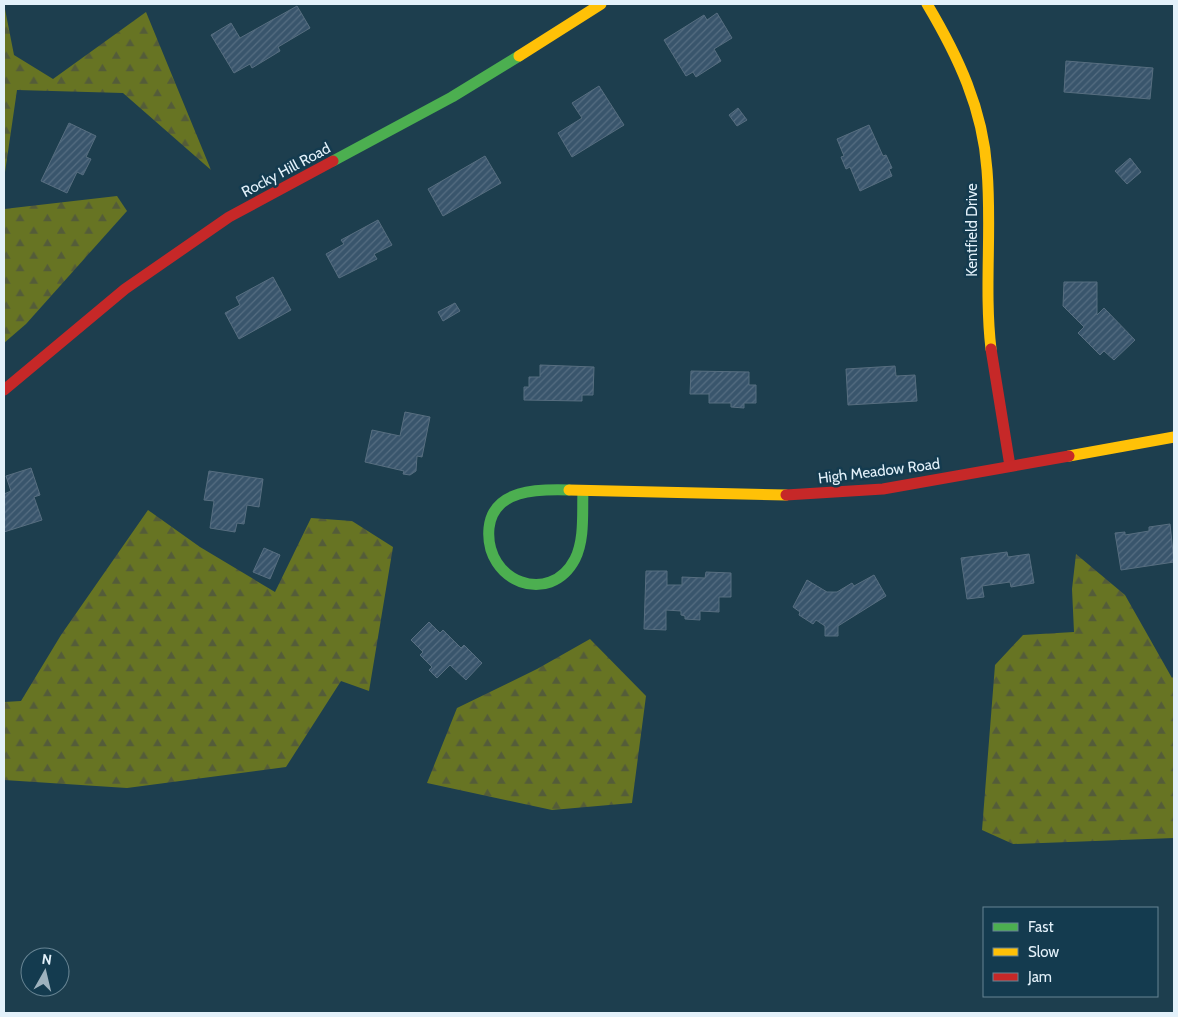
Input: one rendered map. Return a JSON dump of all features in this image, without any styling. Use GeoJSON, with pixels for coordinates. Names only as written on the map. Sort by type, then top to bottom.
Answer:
{"type":"FeatureCollection","features":[{"type":"Feature","properties":{"kind":"street","name":"Rocky Hill Road"},"geometry":{"type":"LineString","coordinates":[[4,390],[125,289],[229,217],[452,97],[601,4]]}},
{"type":"Feature","properties":{"kind":"street","name":"Kentfield Drive"},"geometry":{"type":"LineString","coordinates":[[927,4],[958,60],[972,94],[982,129],[987,174],[987,303],[1010,466]]}},
{"type":"Feature","properties":{"kind":"street","name":"High Meadow Road"},"geometry":{"type":"LineString","coordinates":[[584,491],[580,540],[575,559],[564,573],[544,583],[526,583],[519,582],[500,571],[490,556],[486,534],[492,515],[503,501],[526,491],[584,491],[802,496],[883,489],[1174,438]]}},
{"type":"Feature","properties":{"kind":"green space"},"geometry":{"type":"Polygon","coordinates":[[[4,4],[14,55],[53,79],[146,12],[211,170],[123,93],[17,90],[4,179],[4,4]]]}},
{"type":"Feature","properties":{"kind":"green space"},"geometry":{"type":"Polygon","coordinates":[[[117,196],[127,211],[26,324],[4,343],[4,209],[117,196]]]}},
{"type":"Feature","properties":{"kind":"green space"},"geometry":{"type":"Polygon","coordinates":[[[148,510],[200,547],[275,592],[311,518],[352,521],[393,547],[369,691],[341,681],[286,767],[127,788],[4,780],[4,702],[21,701],[61,635],[148,510]]]}},
{"type":"Feature","properties":{"kind":"green space"},"geometry":{"type":"Polygon","coordinates":[[[1076,554],[1125,595],[1172,678],[1174,676],[1174,838],[1013,844],[982,830],[995,665],[1023,635],[1074,632],[1072,589],[1076,554]]]}},
{"type":"Feature","properties":{"kind":"green space"},"geometry":{"type":"Polygon","coordinates":[[[590,639],[646,696],[632,803],[552,810],[427,783],[457,708],[537,669],[590,639]]]}},
{"type":"Feature","properties":{"kind":"building"},"geometry":{"type":"Polygon","coordinates":[[[297,6],[310,28],[278,47],[280,51],[252,68],[250,64],[234,73],[211,35],[231,23],[240,38],[297,6]]]}},
{"type":"Feature","properties":{"kind":"building"},"geometry":{"type":"Polygon","coordinates":[[[717,13],[732,38],[714,49],[721,61],[696,77],[693,72],[686,76],[664,40],[704,15],[707,20],[717,13]]]}},
{"type":"Feature","properties":{"kind":"building"},"geometry":{"type":"Polygon","coordinates":[[[1066,61],[1153,68],[1150,99],[1064,92],[1066,61]]]}},
{"type":"Feature","properties":{"kind":"building"},"geometry":{"type":"Polygon","coordinates":[[[599,86],[624,125],[572,157],[558,133],[582,118],[572,103],[599,86]]]}},
{"type":"Feature","properties":{"kind":"building"},"geometry":{"type":"Polygon","coordinates":[[[738,108],[747,120],[737,126],[729,115],[738,108]]]}},
{"type":"Feature","properties":{"kind":"building"},"geometry":{"type":"Polygon","coordinates":[[[69,123],[96,136],[86,157],[91,159],[83,175],[77,172],[67,193],[41,181],[69,123]]]}},
{"type":"Feature","properties":{"kind":"building"},"geometry":{"type":"Polygon","coordinates":[[[869,125],[883,156],[886,155],[892,168],[889,169],[892,176],[860,191],[850,167],[846,169],[841,157],[844,156],[837,139],[869,125]]]}},
{"type":"Feature","properties":{"kind":"building"},"geometry":{"type":"Polygon","coordinates":[[[485,156],[501,183],[443,216],[428,189],[485,156]]]}},
{"type":"Feature","properties":{"kind":"building"},"geometry":{"type":"Polygon","coordinates":[[[1130,158],[1141,172],[1127,184],[1115,171],[1130,158]]]}},
{"type":"Feature","properties":{"kind":"building"},"geometry":{"type":"Polygon","coordinates":[[[378,220],[392,245],[374,254],[377,259],[339,278],[326,254],[344,244],[341,240],[378,220]]]}},
{"type":"Feature","properties":{"kind":"building"},"geometry":{"type":"Polygon","coordinates":[[[273,277],[291,310],[239,339],[225,313],[240,305],[236,297],[273,277]]]}},
{"type":"Feature","properties":{"kind":"building"},"geometry":{"type":"Polygon","coordinates":[[[1064,282],[1097,282],[1097,315],[1104,308],[1135,340],[1114,360],[1104,351],[1100,355],[1078,333],[1084,327],[1063,306],[1064,282]]]}},
{"type":"Feature","properties":{"kind":"building"},"geometry":{"type":"Polygon","coordinates":[[[455,303],[460,311],[443,321],[438,312],[455,303]]]}},
{"type":"Feature","properties":{"kind":"building"},"geometry":{"type":"Polygon","coordinates":[[[540,365],[594,367],[593,395],[582,395],[582,401],[524,400],[524,387],[529,387],[529,377],[540,377],[540,365]]]}},
{"type":"Feature","properties":{"kind":"building"},"geometry":{"type":"Polygon","coordinates":[[[895,366],[896,376],[915,375],[917,401],[848,405],[846,369],[895,366]]]}},
{"type":"Feature","properties":{"kind":"building"},"geometry":{"type":"Polygon","coordinates":[[[691,371],[749,372],[749,385],[756,385],[756,403],[744,403],[744,408],[731,407],[731,403],[709,403],[709,394],[690,394],[691,371]]]}},
{"type":"Feature","properties":{"kind":"building"},"geometry":{"type":"Polygon","coordinates":[[[405,412],[430,417],[422,457],[417,456],[416,471],[410,475],[403,474],[404,471],[365,462],[372,430],[400,436],[405,412]]]}},
{"type":"Feature","properties":{"kind":"building"},"geometry":{"type":"Polygon","coordinates":[[[31,468],[40,495],[34,497],[42,520],[4,532],[4,494],[11,491],[6,476],[31,468]]]}},
{"type":"Feature","properties":{"kind":"building"},"geometry":{"type":"Polygon","coordinates":[[[209,471],[263,479],[259,507],[247,505],[244,524],[237,523],[235,532],[210,528],[214,501],[204,500],[209,471]]]}},
{"type":"Feature","properties":{"kind":"building"},"geometry":{"type":"Polygon","coordinates":[[[1170,524],[1174,562],[1121,570],[1115,533],[1125,532],[1125,535],[1149,531],[1149,527],[1170,524]]]}},
{"type":"Feature","properties":{"kind":"building"},"geometry":{"type":"Polygon","coordinates":[[[264,548],[280,555],[270,579],[253,572],[264,548]]]}},
{"type":"Feature","properties":{"kind":"building"},"geometry":{"type":"Polygon","coordinates":[[[1007,552],[1008,557],[1029,554],[1034,583],[1011,587],[1010,582],[982,586],[984,597],[967,599],[961,558],[1007,552]]]}},
{"type":"Feature","properties":{"kind":"building"},"geometry":{"type":"Polygon","coordinates":[[[646,571],[667,571],[667,585],[682,585],[682,577],[705,578],[706,572],[731,573],[731,597],[719,597],[719,612],[700,611],[700,620],[685,619],[685,616],[681,615],[681,611],[666,610],[666,630],[644,629],[646,571]]]}},
{"type":"Feature","properties":{"kind":"building"},"geometry":{"type":"Polygon","coordinates":[[[874,575],[886,596],[838,626],[838,636],[825,636],[825,626],[816,620],[813,624],[799,615],[800,612],[793,607],[807,580],[827,592],[837,592],[852,583],[854,586],[874,575]]]}},
{"type":"Feature","properties":{"kind":"building"},"geometry":{"type":"Polygon","coordinates":[[[429,622],[440,633],[443,630],[461,648],[464,645],[482,663],[466,680],[450,665],[437,678],[429,670],[432,667],[420,655],[423,652],[411,640],[429,622]]]}},
{"type":"Feature","properties":{"kind":"traffic: fast"},"geometry":{"type":"LineString","coordinates":[[333,161],[452,97],[519,56]]}},
{"type":"Feature","properties":{"kind":"traffic: fast"},"geometry":{"type":"LineString","coordinates":[[569,490],[531,491],[519,494],[499,505],[492,515],[489,528],[490,547],[497,562],[507,574],[521,582],[535,585],[550,582],[564,574],[575,559],[580,543],[583,491]]}},
{"type":"Feature","properties":{"kind":"traffic: slow"},"geometry":{"type":"LineString","coordinates":[[519,56],[601,4]]}},
{"type":"Feature","properties":{"kind":"traffic: slow"},"geometry":{"type":"LineString","coordinates":[[927,4],[959,63],[974,104],[985,147],[989,215],[988,304],[991,349]]}},
{"type":"Feature","properties":{"kind":"traffic: slow"},"geometry":{"type":"LineString","coordinates":[[1069,456],[1174,437]]}},
{"type":"Feature","properties":{"kind":"traffic: slow"},"geometry":{"type":"LineString","coordinates":[[569,490],[786,495]]}},
{"type":"Feature","properties":{"kind":"traffic: jam"},"geometry":{"type":"LineString","coordinates":[[4,390],[125,289],[229,217],[333,161]]}},
{"type":"Feature","properties":{"kind":"traffic: jam"},"geometry":{"type":"LineString","coordinates":[[991,349],[1010,466]]}},
{"type":"Feature","properties":{"kind":"traffic: jam"},"geometry":{"type":"LineString","coordinates":[[786,495],[883,489],[1069,456]]}}]}
